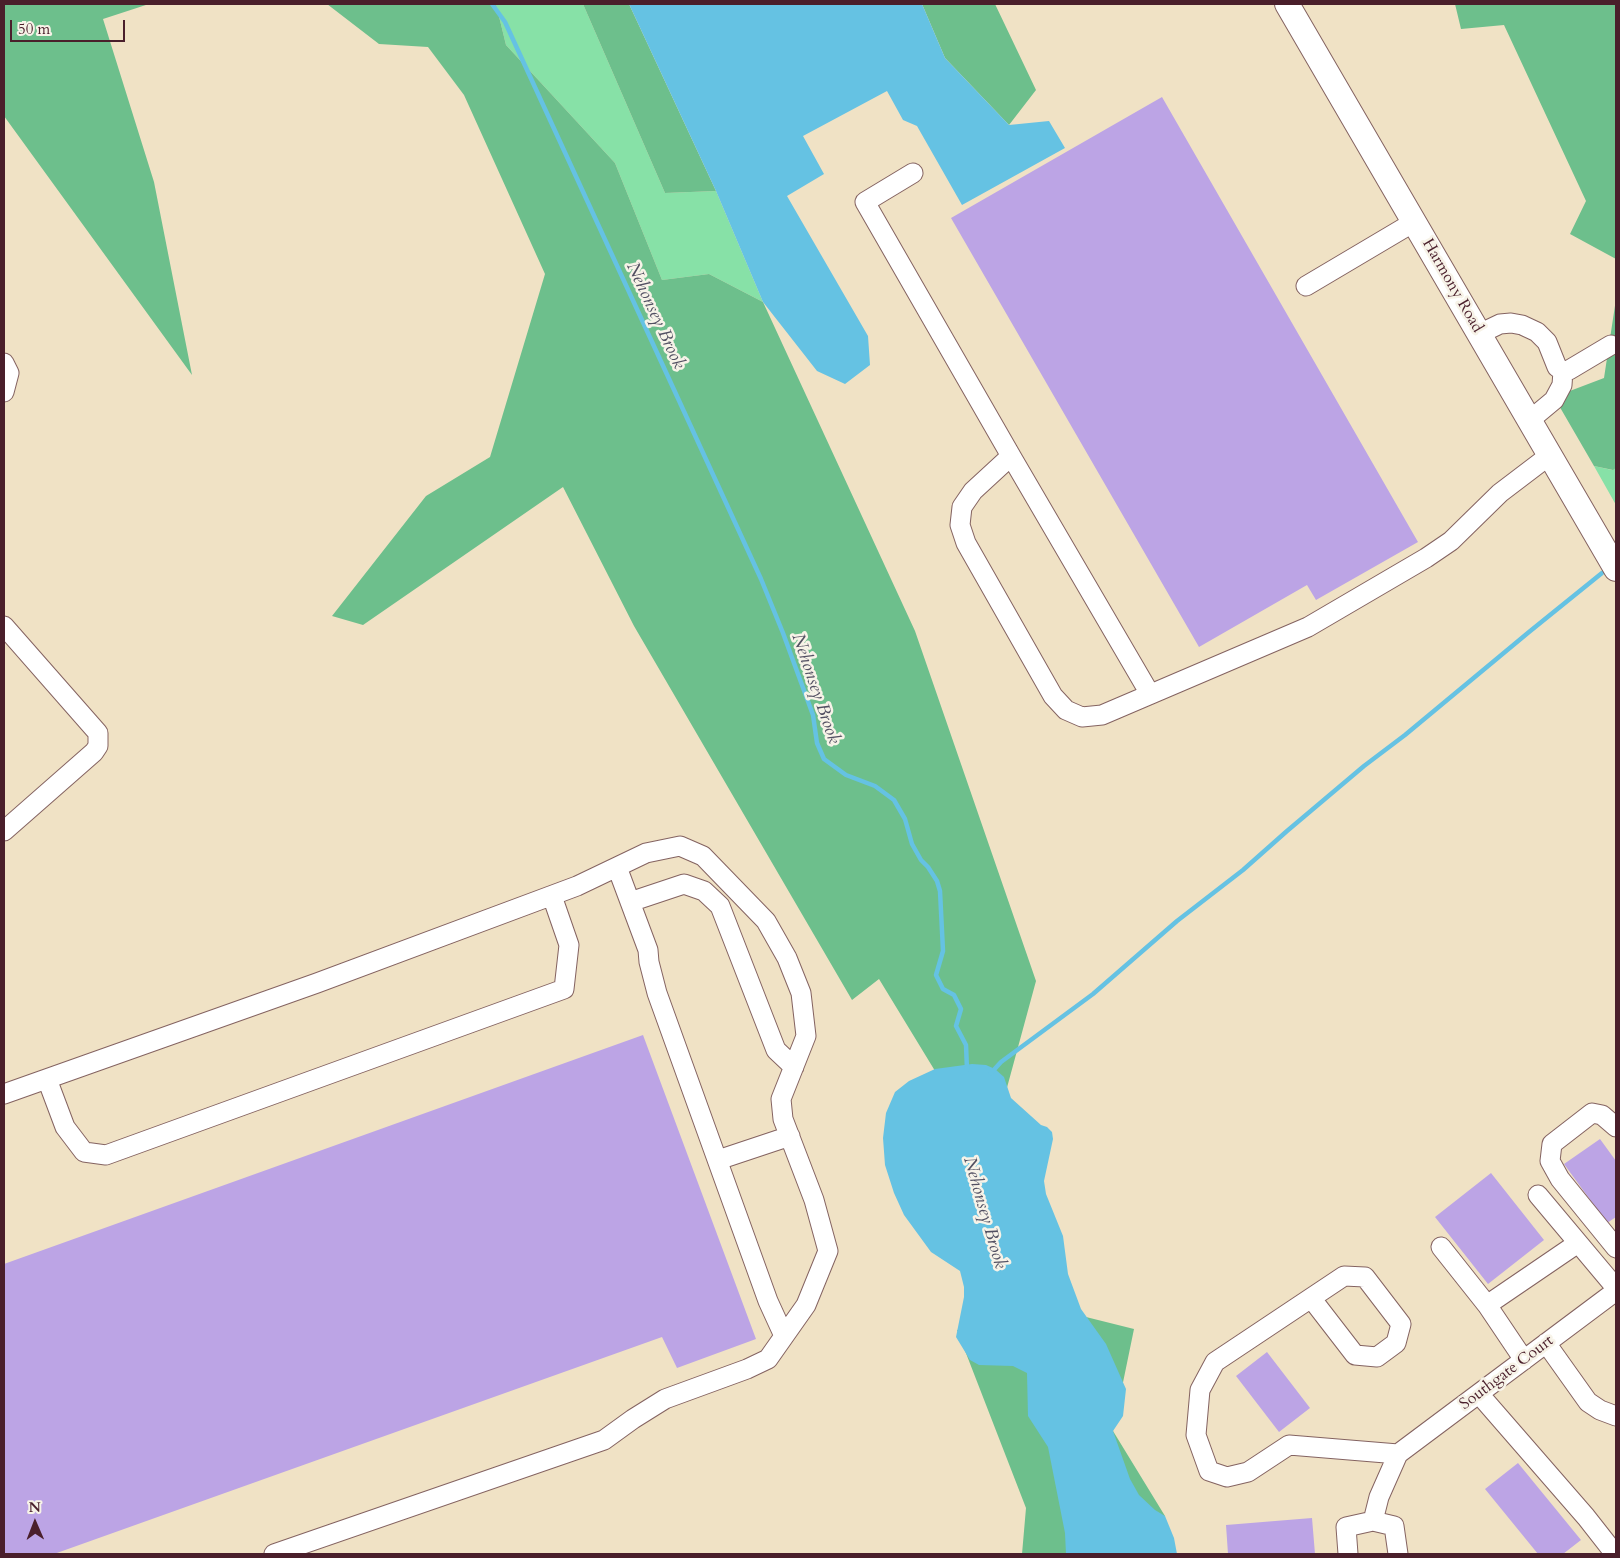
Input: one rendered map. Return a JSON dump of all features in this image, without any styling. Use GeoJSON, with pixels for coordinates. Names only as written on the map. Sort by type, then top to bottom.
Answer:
{"type":"FeatureCollection","features":[{"type":"Feature","properties":{"kind":"main road","name":"Harmony Road"},"geometry":{"type":"LineString","coordinates":[[1287,4],[1616,569]]}},
{"type":"Feature","properties":{"kind":"street"},"geometry":{"type":"LineString","coordinates":[[913,173],[865,202],[1150,694]]}},
{"type":"Feature","properties":{"kind":"street"},"geometry":{"type":"LineString","coordinates":[[1306,286],[1414,222]]}},
{"type":"Feature","properties":{"kind":"street"},"geometry":{"type":"LineString","coordinates":[[1479,334],[1500,324],[1522,325],[1538,332],[1547,342],[1557,367],[1563,370],[1569,370],[1611,345]]}},
{"type":"Feature","properties":{"kind":"street"},"geometry":{"type":"LineString","coordinates":[[4,362],[9,373],[4,392]]}},
{"type":"Feature","properties":{"kind":"street"},"geometry":{"type":"LineString","coordinates":[[1530,420],[1554,400],[1562,385],[1563,370]]}},
{"type":"Feature","properties":{"kind":"street"},"geometry":{"type":"LineString","coordinates":[[1011,456],[973,491],[962,507],[960,525],[966,543],[1053,696],[1066,710],[1082,717],[1102,715],[1308,627],[1426,558],[1451,541],[1500,493],[1550,455]]}},
{"type":"Feature","properties":{"kind":"street"},"geometry":{"type":"LineString","coordinates":[[4,626],[98,733],[98,746],[94,752],[4,830]]}},
{"type":"Feature","properties":{"kind":"street"},"geometry":{"type":"LineString","coordinates":[[4,1094],[317,983],[552,896],[646,853],[680,846],[703,856],[766,920],[787,958],[801,993],[806,1036],[781,1098],[783,1119],[814,1200],[828,1251],[806,1305],[768,1359],[747,1369],[665,1399],[604,1440],[274,1554]]}},
{"type":"Feature","properties":{"kind":"street"},"geometry":{"type":"LineString","coordinates":[[617,867],[648,950],[657,993],[768,1301],[784,1336]]}},
{"type":"Feature","properties":{"kind":"street"},"geometry":{"type":"LineString","coordinates":[[630,902],[684,884],[704,890],[720,906],[776,1050],[794,1067]]}},
{"type":"Feature","properties":{"kind":"street"},"geometry":{"type":"LineString","coordinates":[[48,1078],[65,1127],[84,1152],[106,1155],[564,989],[569,945],[552,896]]}},
{"type":"Feature","properties":{"kind":"street"},"geometry":{"type":"LineString","coordinates":[[1616,1127],[1602,1115],[1592,1113],[1552,1144],[1550,1161],[1560,1180],[1616,1248]]}},
{"type":"Feature","properties":{"kind":"street"},"geometry":{"type":"LineString","coordinates":[[718,1160],[790,1136]]}},
{"type":"Feature","properties":{"kind":"street"},"geometry":{"type":"LineString","coordinates":[[1538,1195],[1616,1290]]}},
{"type":"Feature","properties":{"kind":"street"},"geometry":{"type":"LineString","coordinates":[[1487,1305],[1578,1242]]}},
{"type":"Feature","properties":{"kind":"street"},"geometry":{"type":"LineString","coordinates":[[1440,1247],[1487,1305],[1524,1360]]}},
{"type":"Feature","properties":{"kind":"street"},"geometry":{"type":"LineString","coordinates":[[1311,1298],[1355,1355],[1377,1357],[1396,1342],[1401,1324],[1365,1277],[1344,1276],[1311,1298],[1216,1362],[1200,1390],[1196,1435],[1209,1471],[1227,1477],[1248,1472],[1289,1445],[1398,1454],[1379,1497],[1373,1521]]}},
{"type":"Feature","properties":{"kind":"street","name":"Southgate Court"},"geometry":{"type":"LineString","coordinates":[[1398,1454],[1616,1290]]}},
{"type":"Feature","properties":{"kind":"street"},"geometry":{"type":"LineString","coordinates":[[1546,1344],[1588,1402],[1600,1410],[1616,1416]]}},
{"type":"Feature","properties":{"kind":"street"},"geometry":{"type":"LineString","coordinates":[[1479,1394],[1562,1488],[1615,1554]]}},
{"type":"Feature","properties":{"kind":"street"},"geometry":{"type":"LineString","coordinates":[[1348,1554],[1346,1526],[1373,1521],[1394,1526],[1398,1554]]}},
{"type":"Feature","properties":{"kind":"green space"},"geometry":{"type":"Polygon","coordinates":[[[4,4],[149,4],[103,19],[154,182],[192,375],[4,116],[4,4]]]}},
{"type":"Feature","properties":{"kind":"green space"},"geometry":{"type":"Polygon","coordinates":[[[327,4],[496,4],[506,45],[615,163],[662,280],[709,274],[763,302],[915,631],[1036,981],[999,1117],[943,1084],[879,979],[852,1000],[634,626],[563,487],[363,625],[332,616],[426,496],[490,457],[545,274],[464,95],[428,47],[379,44],[327,4]]]}},
{"type":"Feature","properties":{"kind":"green space"},"geometry":{"type":"Polygon","coordinates":[[[496,4],[583,4],[665,193],[716,191],[763,302],[709,274],[662,280],[615,163],[506,45],[496,4]]]}},
{"type":"Feature","properties":{"kind":"green space"},"geometry":{"type":"Polygon","coordinates":[[[583,4],[629,4],[716,191],[665,193],[583,4]]]}},
{"type":"Feature","properties":{"kind":"green space"},"geometry":{"type":"Polygon","coordinates":[[[922,4],[995,4],[1036,90],[1009,125],[945,58],[922,4]]]}},
{"type":"Feature","properties":{"kind":"green space"},"geometry":{"type":"Polygon","coordinates":[[[1455,4],[1616,4],[1616,259],[1570,234],[1586,201],[1504,25],[1461,29],[1455,4]]]}},
{"type":"Feature","properties":{"kind":"green space"},"geometry":{"type":"Polygon","coordinates":[[[1616,299],[1616,468],[1613,470],[1594,466],[1554,397],[1604,378],[1616,299]]]}},
{"type":"Feature","properties":{"kind":"green space"},"geometry":{"type":"Polygon","coordinates":[[[1594,466],[1612,470],[1616,468],[1616,505],[1594,466]]]}},
{"type":"Feature","properties":{"kind":"green space"},"geometry":{"type":"Polygon","coordinates":[[[1050,1308],[1134,1329],[1113,1431],[1165,1516],[1166,1554],[1022,1554],[1026,1508],[957,1330],[1050,1308]]]}},
{"type":"Feature","properties":{"kind":"water"},"geometry":{"type":"Polygon","coordinates":[[[629,4],[922,4],[945,58],[1009,125],[1049,121],[1065,148],[962,205],[917,126],[903,120],[887,91],[803,136],[824,174],[787,196],[868,336],[870,365],[845,384],[817,371],[763,302],[716,191],[629,4]]]}},
{"type":"Feature","properties":{"kind":"water"},"geometry":{"type":"Polygon","coordinates":[[[972,1064],[986,1065],[995,1069],[1004,1077],[1011,1098],[1041,1125],[1047,1127],[1052,1132],[1053,1139],[1044,1181],[1046,1194],[1063,1236],[1068,1274],[1081,1309],[1106,1344],[1126,1389],[1123,1416],[1113,1431],[1130,1479],[1139,1495],[1155,1510],[1165,1516],[1174,1538],[1177,1554],[1066,1554],[1065,1533],[1048,1447],[1028,1416],[1027,1373],[1013,1366],[979,1365],[970,1360],[956,1337],[964,1297],[964,1287],[960,1271],[931,1252],[904,1215],[894,1193],[885,1165],[883,1138],[886,1113],[895,1092],[909,1081],[935,1069],[972,1064]]]}},
{"type":"Feature","properties":{"kind":"building"},"geometry":{"type":"Polygon","coordinates":[[[1162,97],[1418,542],[1316,600],[1307,585],[1199,647],[951,218],[1162,97]]]}},
{"type":"Feature","properties":{"kind":"building"},"geometry":{"type":"Polygon","coordinates":[[[643,1035],[756,1339],[677,1368],[662,1337],[54,1554],[4,1554],[4,1264],[643,1035]]]}},
{"type":"Feature","properties":{"kind":"building"},"geometry":{"type":"Polygon","coordinates":[[[1600,1139],[1616,1161],[1616,1217],[1607,1223],[1564,1164],[1600,1139]]]}},
{"type":"Feature","properties":{"kind":"building"},"geometry":{"type":"Polygon","coordinates":[[[1491,1173],[1544,1240],[1488,1284],[1435,1217],[1491,1173]]]}},
{"type":"Feature","properties":{"kind":"building"},"geometry":{"type":"Polygon","coordinates":[[[1267,1352],[1310,1408],[1279,1432],[1236,1376],[1267,1352]]]}},
{"type":"Feature","properties":{"kind":"building"},"geometry":{"type":"Polygon","coordinates":[[[1518,1463],[1581,1540],[1563,1554],[1538,1554],[1485,1489],[1518,1463]]]}},
{"type":"Feature","properties":{"kind":"building"},"geometry":{"type":"Polygon","coordinates":[[[1312,1518],[1315,1554],[1228,1554],[1226,1525],[1312,1518]]]}},
{"type":"Feature","properties":{"kind":"waterway","name":"Nehonsey Brook"},"geometry":{"type":"LineString","coordinates":[[492,4],[505,22],[761,579],[813,715],[817,743],[824,759],[846,775],[875,786],[894,800],[905,819],[912,844],[921,860],[937,881],[940,891],[943,951],[936,975],[943,989],[954,995],[961,1009],[956,1026],[966,1045],[967,1070]]}},
{"type":"Feature","properties":{"kind":"waterway"},"geometry":{"type":"LineString","coordinates":[[991,1073],[1001,1062],[1093,994],[1177,921],[1243,870],[1364,766],[1405,735],[1602,573]]}}]}
